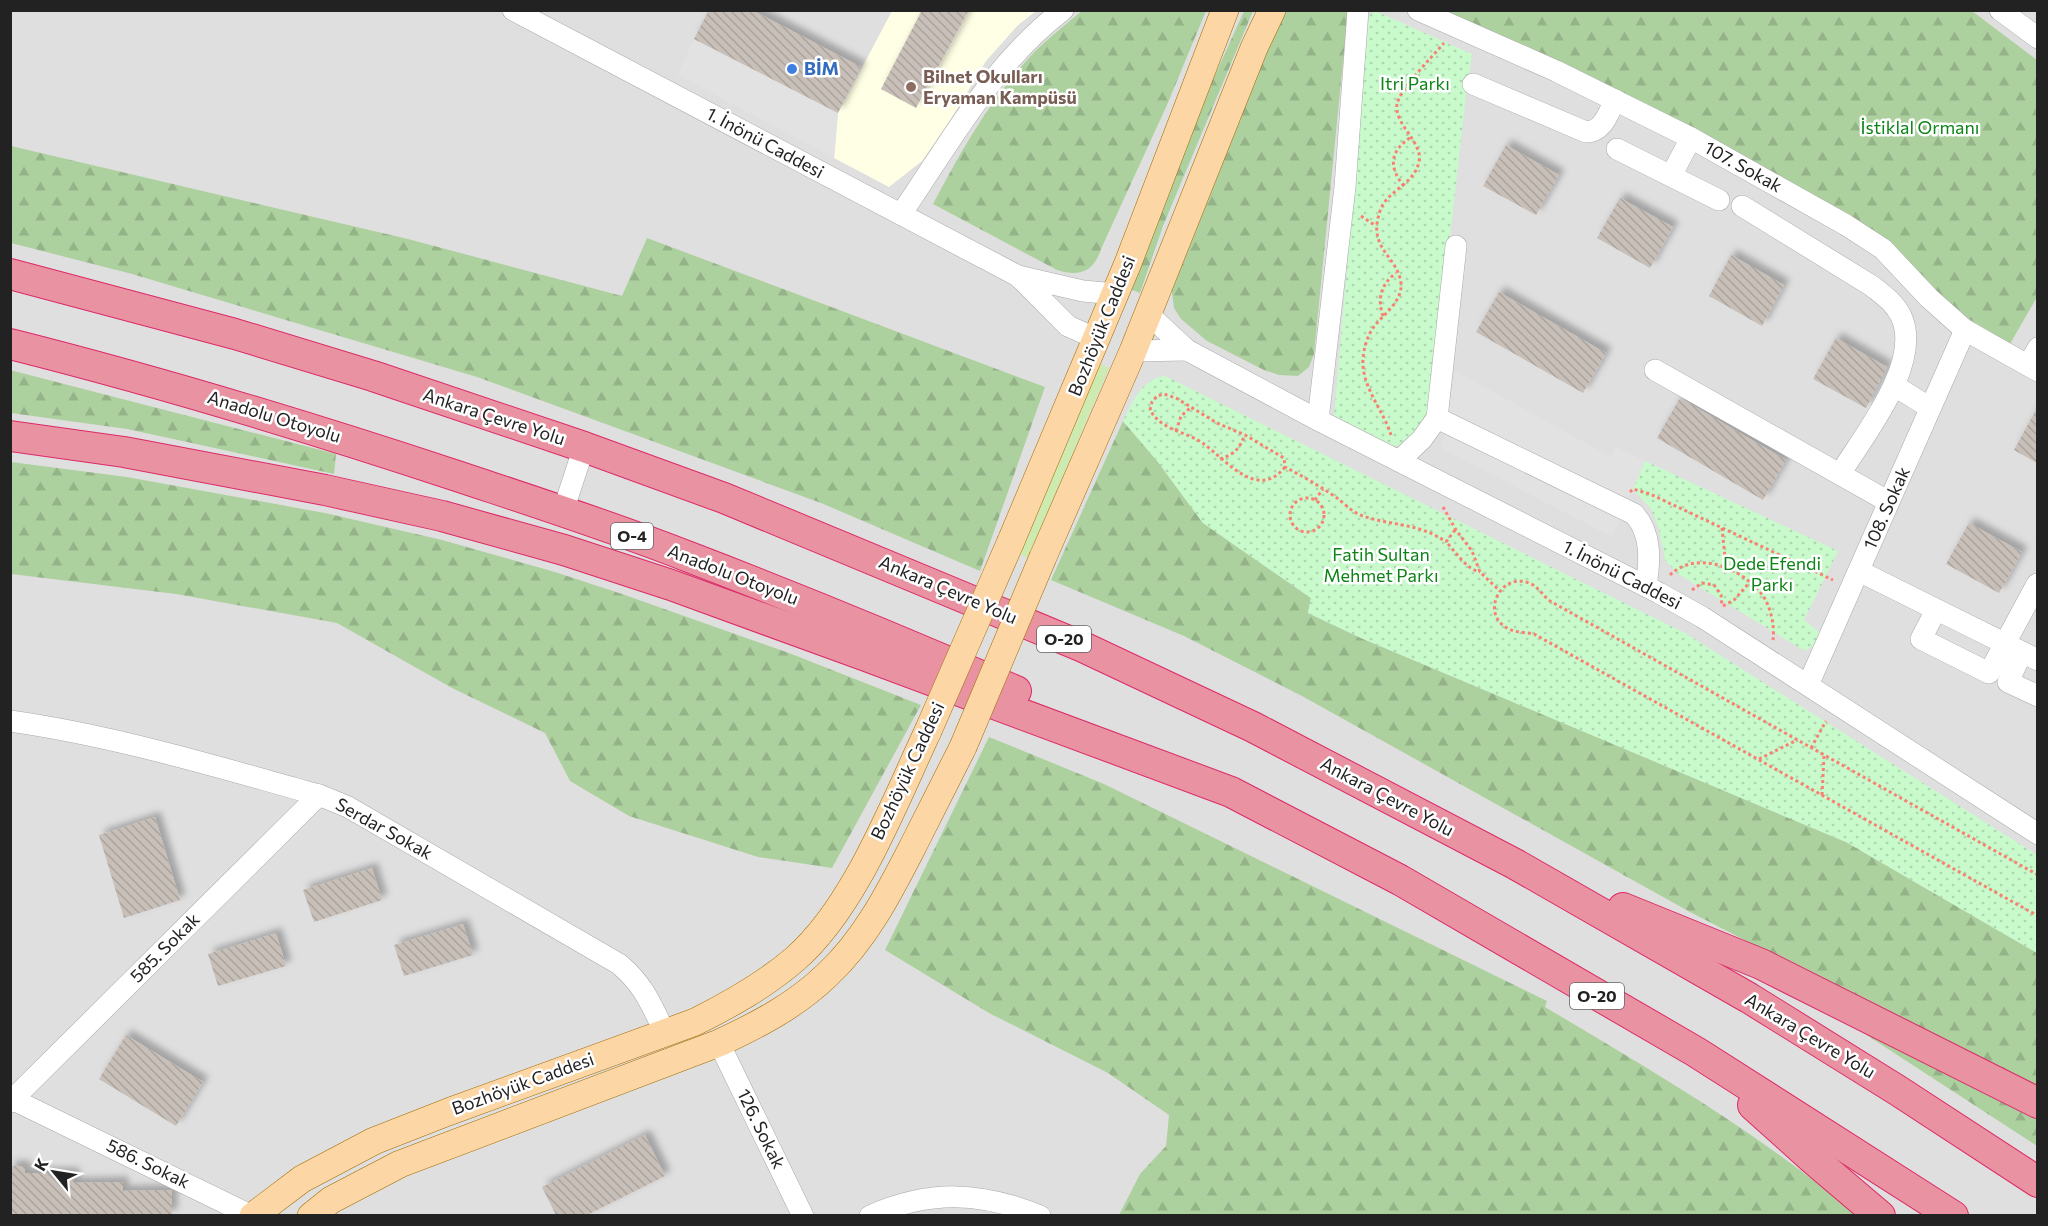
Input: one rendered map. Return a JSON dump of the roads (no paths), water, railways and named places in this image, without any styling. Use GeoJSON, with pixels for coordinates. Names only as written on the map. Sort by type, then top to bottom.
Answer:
{"type":"FeatureCollection","features":[{"type":"Feature","properties":{"kind":"highway","name":"Ankara Çevre Yolu"},"geometry":{"type":"LineString","coordinates":[[10,274],[235,334],[373,376],[584,447],[724,498],[1083,647],[1253,728],[1515,864],[1749,998],[1897,1090],[2037,1182]]}},
{"type":"Feature","properties":{"kind":"highway","name":"Anadolu Otoyolu"},"geometry":{"type":"LineString","coordinates":[[10,344],[92,364],[351,441],[563,511],[687,556],[874,630],[1044,703],[1231,792]]}},
{"type":"Feature","properties":{"kind":"highway","name":"O-20"},"geometry":{"type":"LineString","coordinates":[[10,436],[124,452],[294,484],[442,516],[564,550],[671,585],[834,644],[1231,792],[1400,880],[1696,1052],[1953,1215]]}},
{"type":"Feature","properties":{"kind":"highway"},"geometry":{"type":"LineString","coordinates":[[1515,864],[1761,964],[2037,1103]]}},
{"type":"Feature","properties":{"kind":"highway"},"geometry":{"type":"LineString","coordinates":[[1696,1052],[1813,1160],[1880,1215]]}},
{"type":"Feature","properties":{"kind":"main road","name":"Bozhöyük Caddesi"},"geometry":{"type":"LineString","coordinates":[[253,1215],[302,1179],[374,1141],[695,1022],[752,991],[797,957],[822,929],[855,881],[928,731],[1097,339],[1225,10]]}},
{"type":"Feature","properties":{"kind":"main road","name":"Bozhöyük Caddesi"},"geometry":{"type":"LineString","coordinates":[[311,1215],[331,1200],[400,1164],[719,1043],[756,1026],[827,976],[844,958],[882,904],[963,747],[1133,351],[1254,48],[1272,10]]}},
{"type":"Feature","properties":{"kind":"main road"},"geometry":{"type":"LineString","coordinates":[[1115,294],[1147,313]]}},
{"type":"Feature","properties":{"kind":"main road"},"geometry":{"type":"LineString","coordinates":[[1097,339],[1133,351]]}},
{"type":"Feature","properties":{"kind":"street","name":"1. İnönü Caddesi"},"geometry":{"type":"LineString","coordinates":[[513,10],[1018,276]]}},
{"type":"Feature","properties":{"kind":"street"},"geometry":{"type":"LineString","coordinates":[[901,214],[999,71],[1063,10]]}},
{"type":"Feature","properties":{"kind":"street"},"geometry":{"type":"LineString","coordinates":[[1318,420],[1345,187],[1358,10]]}},
{"type":"Feature","properties":{"kind":"street","name":"107. Sokak"},"geometry":{"type":"LineString","coordinates":[[1418,10],[1556,71],[1691,138],[1846,225],[1883,249],[1929,298],[1965,330],[2034,361]]}},
{"type":"Feature","properties":{"kind":"street"},"geometry":{"type":"LineString","coordinates":[[2000,10],[2037,38]]}},
{"type":"Feature","properties":{"kind":"street"},"geometry":{"type":"LineString","coordinates":[[1473,84],[1586,132],[1596,131],[1600,127],[1615,100]]}},
{"type":"Feature","properties":{"kind":"street"},"geometry":{"type":"LineString","coordinates":[[1671,176],[1691,138]]}},
{"type":"Feature","properties":{"kind":"street"},"geometry":{"type":"LineString","coordinates":[[1617,149],[1719,200]]}},
{"type":"Feature","properties":{"kind":"street"},"geometry":{"type":"LineString","coordinates":[[1742,207],[1872,286],[1889,299],[1901,316],[1906,348],[1895,386],[1840,474]]}},
{"type":"Feature","properties":{"kind":"street"},"geometry":{"type":"LineString","coordinates":[[1393,458],[1428,433],[1437,418],[1456,246]]}},
{"type":"Feature","properties":{"kind":"street"},"geometry":{"type":"LineString","coordinates":[[1018,276],[1083,291],[1115,294]]}},
{"type":"Feature","properties":{"kind":"street"},"geometry":{"type":"LineString","coordinates":[[1018,276],[1068,326],[1097,339]]}},
{"type":"Feature","properties":{"kind":"street","name":"1. İnönü Caddesi"},"geometry":{"type":"LineString","coordinates":[[1147,313],[1186,350],[1702,617],[2037,834]]}},
{"type":"Feature","properties":{"kind":"street","name":"108. Sokak"},"geometry":{"type":"LineString","coordinates":[[1808,685],[1965,330]]}},
{"type":"Feature","properties":{"kind":"street","name":"1. İnönü Caddesi"},"geometry":{"type":"LineString","coordinates":[[1133,351],[1186,350]]}},
{"type":"Feature","properties":{"kind":"street"},"geometry":{"type":"LineString","coordinates":[[1655,370],[1889,502]]}},
{"type":"Feature","properties":{"kind":"street"},"geometry":{"type":"LineString","coordinates":[[1895,386],[1930,408]]}},
{"type":"Feature","properties":{"kind":"street"},"geometry":{"type":"LineString","coordinates":[[1437,418],[1634,514],[1644,531],[1648,548],[1649,569],[1646,586]]}},
{"type":"Feature","properties":{"kind":"street"},"geometry":{"type":"LineString","coordinates":[[563,511],[584,447]]}},
{"type":"Feature","properties":{"kind":"street"},"geometry":{"type":"LineString","coordinates":[[1855,580],[1936,610],[2021,652]]}},
{"type":"Feature","properties":{"kind":"street"},"geometry":{"type":"LineString","coordinates":[[2037,584],[2021,652],[2008,681],[2037,696]]}},
{"type":"Feature","properties":{"kind":"street"},"geometry":{"type":"LineString","coordinates":[[1936,610],[1921,639],[1960,659],[1989,673],[2021,652]]}},
{"type":"Feature","properties":{"kind":"street","name":"Serdar Sokak"},"geometry":{"type":"LineString","coordinates":[[10,721],[135,744],[319,795],[348,807],[619,964],[635,978],[647,994],[665,1033]]}},
{"type":"Feature","properties":{"kind":"street","name":"585. Sokak"},"geometry":{"type":"LineString","coordinates":[[11,1100],[319,795]]}},
{"type":"Feature","properties":{"kind":"street","name":"126. Sokak"},"geometry":{"type":"LineString","coordinates":[[719,1043],[803,1215]]}},
{"type":"Feature","properties":{"kind":"street","name":"586. Sokak"},"geometry":{"type":"LineString","coordinates":[[11,1100],[253,1215]]}},
{"type":"Feature","properties":{"kind":"street"},"geometry":{"type":"LineString","coordinates":[[870,1215],[906,1202],[928,1197],[953,1196],[978,1197],[1040,1215]]}},
{"type":"Feature","properties":{"kind":"place","name":"BİM"},"geometry":{"type":"Point","coordinates":[792,69]}},
{"type":"Feature","properties":{"kind":"place","name":"Bilnet Okulları Eryaman Kampüsü"},"geometry":{"type":"Point","coordinates":[911,87]}},
{"type":"Feature","properties":{"kind":"park label","name":"Itri Parkı"},"geometry":{"type":"Point","coordinates":[1415,84]}},
{"type":"Feature","properties":{"kind":"park label","name":"İstiklal Ormanı"},"geometry":{"type":"Point","coordinates":[1920,128]}},
{"type":"Feature","properties":{"kind":"park label","name":"Fatih Sultan Mehmet Parkı"},"geometry":{"type":"Point","coordinates":[1381,565]}},
{"type":"Feature","properties":{"kind":"park label","name":"Dede Efendi Parkı"},"geometry":{"type":"Point","coordinates":[1772,574]}}]}
